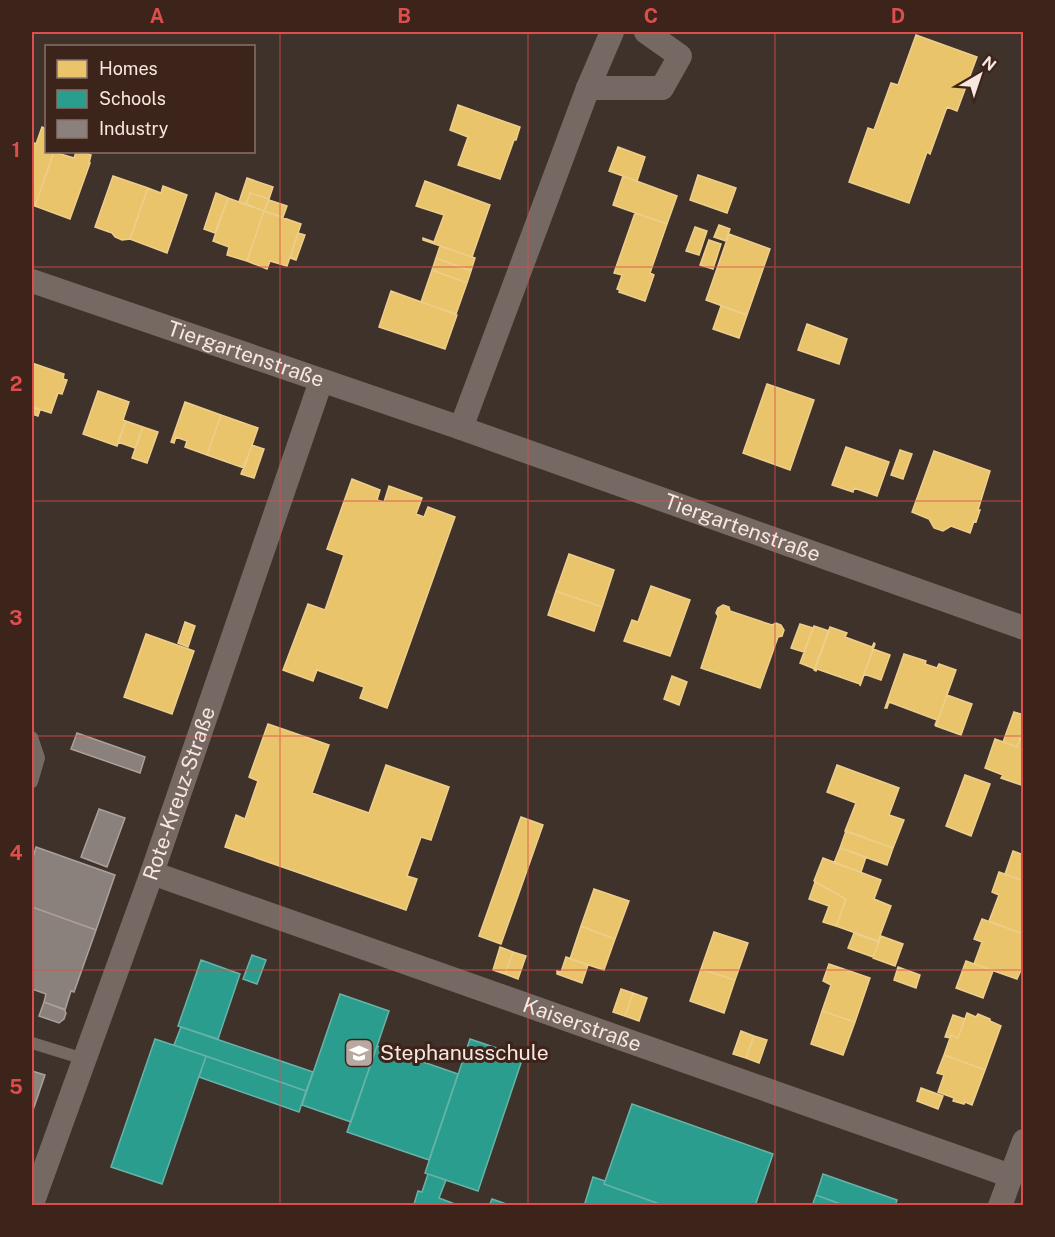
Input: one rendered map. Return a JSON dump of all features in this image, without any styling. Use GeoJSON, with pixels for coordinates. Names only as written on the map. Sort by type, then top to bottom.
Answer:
{"type":"FeatureCollection","features":[{"type":"Feature","properties":{"kind":"street"},"geometry":{"type":"LineString","coordinates":[[461,428],[588,88],[612,32]]}},
{"type":"Feature","properties":{"kind":"street"},"geometry":{"type":"LineString","coordinates":[[588,88],[662,88],[680,56],[646,32]]}},
{"type":"Feature","properties":{"kind":"street","name":"Tiergartenstraße"},"geometry":{"type":"LineString","coordinates":[[32,281],[461,428],[1023,628]]}},
{"type":"Feature","properties":{"kind":"street","name":"Rote-Kreuz-Straße"},"geometry":{"type":"LineString","coordinates":[[32,1204],[152,873],[321,381]]}},
{"type":"Feature","properties":{"kind":"street","name":"Kaiserstraße"},"geometry":{"type":"LineString","coordinates":[[152,873],[1011,1176]]}},
{"type":"Feature","properties":{"kind":"street"},"geometry":{"type":"LineString","coordinates":[[1000,1206],[1023,1141]]}},
{"type":"Feature","properties":{"kind":"lane"},"geometry":{"type":"LineString","coordinates":[[32,737],[39,758],[32,782]]}},
{"type":"Feature","properties":{"kind":"lane"},"geometry":{"type":"LineString","coordinates":[[32,1042],[84,1059]]}},
{"type":"Feature","properties":{"kind":"building: Homes"},"geometry":{"type":"Polygon","coordinates":[[[916,35],[977,57],[957,111],[947,107],[930,154],[927,152],[909,203],[849,182],[868,128],[874,130],[891,83],[898,85],[916,35]]]}},
{"type":"Feature","properties":{"kind":"building: Homes"},"geometry":{"type":"Polygon","coordinates":[[[458,105],[520,127],[500,179],[458,165],[468,137],[450,130],[458,105]]]}},
{"type":"Feature","properties":{"kind":"building: Homes"},"geometry":{"type":"Polygon","coordinates":[[[42,127],[45,128],[45,153],[54,153],[35,206],[32,205],[32,142],[36,144],[42,127]]]}},
{"type":"Feature","properties":{"kind":"building: Homes"},"geometry":{"type":"Polygon","coordinates":[[[618,147],[645,157],[637,181],[609,171],[618,147]]]}},
{"type":"Feature","properties":{"kind":"building: Homes"},"geometry":{"type":"Polygon","coordinates":[[[54,153],[74,158],[76,153],[91,155],[70,219],[35,206],[54,153]]]}},
{"type":"Feature","properties":{"kind":"building: Homes"},"geometry":{"type":"Polygon","coordinates":[[[698,175],[736,188],[727,213],[690,200],[698,175]]]}},
{"type":"Feature","properties":{"kind":"building: Homes"},"geometry":{"type":"Polygon","coordinates":[[[113,176],[148,188],[130,239],[122,240],[112,233],[95,227],[113,176]]]}},
{"type":"Feature","properties":{"kind":"building: Homes"},"geometry":{"type":"Polygon","coordinates":[[[623,176],[677,196],[667,224],[613,205],[623,176]]]}},
{"type":"Feature","properties":{"kind":"building: Homes"},"geometry":{"type":"Polygon","coordinates":[[[247,178],[273,187],[269,199],[250,193],[246,204],[239,202],[247,178]]]}},
{"type":"Feature","properties":{"kind":"building: Homes"},"geometry":{"type":"Polygon","coordinates":[[[425,181],[490,205],[472,257],[423,240],[423,238],[434,242],[444,215],[416,206],[425,181]]]}},
{"type":"Feature","properties":{"kind":"building: Homes"},"geometry":{"type":"Polygon","coordinates":[[[163,186],[187,195],[167,253],[130,239],[148,188],[161,193],[163,186]]]}},
{"type":"Feature","properties":{"kind":"building: Homes"},"geometry":{"type":"Polygon","coordinates":[[[216,193],[228,198],[215,233],[204,229],[216,193]]]}},
{"type":"Feature","properties":{"kind":"building: Homes"},"geometry":{"type":"Polygon","coordinates":[[[250,193],[269,199],[264,211],[246,204],[250,193]]]}},
{"type":"Feature","properties":{"kind":"building: Homes"},"geometry":{"type":"Polygon","coordinates":[[[228,198],[264,211],[247,261],[227,255],[229,247],[213,241],[228,198]]]}},
{"type":"Feature","properties":{"kind":"building: Homes"},"geometry":{"type":"Polygon","coordinates":[[[269,200],[287,206],[283,217],[264,211],[269,200]]]}},
{"type":"Feature","properties":{"kind":"building: Homes"},"geometry":{"type":"Polygon","coordinates":[[[264,211],[301,224],[287,266],[270,261],[267,269],[247,261],[264,211]]]}},
{"type":"Feature","properties":{"kind":"building: Homes"},"geometry":{"type":"Polygon","coordinates":[[[635,213],[667,224],[650,273],[654,275],[645,301],[619,292],[620,290],[617,289],[622,275],[614,273],[635,213]]]}},
{"type":"Feature","properties":{"kind":"building: Homes"},"geometry":{"type":"Polygon","coordinates":[[[719,225],[730,229],[726,241],[714,237],[719,225]]]}},
{"type":"Feature","properties":{"kind":"building: Homes"},"geometry":{"type":"Polygon","coordinates":[[[695,227],[707,231],[699,255],[686,251],[695,227]]]}},
{"type":"Feature","properties":{"kind":"building: Homes"},"geometry":{"type":"Polygon","coordinates":[[[298,233],[305,235],[296,260],[290,258],[298,233]]]}},
{"type":"Feature","properties":{"kind":"building: Homes"},"geometry":{"type":"Polygon","coordinates":[[[729,234],[770,249],[747,315],[706,300],[729,234]]]}},
{"type":"Feature","properties":{"kind":"building: Homes"},"geometry":{"type":"Polygon","coordinates":[[[709,240],[721,244],[713,269],[700,265],[709,240]]]}},
{"type":"Feature","properties":{"kind":"building: Homes"},"geometry":{"type":"Polygon","coordinates":[[[440,246],[475,258],[471,271],[436,258],[440,246]]]}},
{"type":"Feature","properties":{"kind":"building: Homes"},"geometry":{"type":"Polygon","coordinates":[[[436,258],[471,271],[467,283],[432,270],[436,258]]]}},
{"type":"Feature","properties":{"kind":"building: Homes"},"geometry":{"type":"Polygon","coordinates":[[[432,270],[467,283],[456,314],[421,302],[432,270]]]}},
{"type":"Feature","properties":{"kind":"building: Homes"},"geometry":{"type":"Polygon","coordinates":[[[391,291],[457,315],[445,349],[379,327],[391,291]]]}},
{"type":"Feature","properties":{"kind":"building: Homes"},"geometry":{"type":"Polygon","coordinates":[[[721,306],[747,315],[739,338],[713,329],[721,306]]]}},
{"type":"Feature","properties":{"kind":"building: Homes"},"geometry":{"type":"Polygon","coordinates":[[[807,324],[847,339],[839,364],[798,350],[807,324]]]}},
{"type":"Feature","properties":{"kind":"building: Homes"},"geometry":{"type":"Polygon","coordinates":[[[32,363],[64,374],[63,379],[67,380],[62,394],[58,393],[51,413],[32,407],[32,363]]]}},
{"type":"Feature","properties":{"kind":"building: Homes"},"geometry":{"type":"Polygon","coordinates":[[[767,384],[814,400],[790,470],[743,453],[767,384]]]}},
{"type":"Feature","properties":{"kind":"building: Homes"},"geometry":{"type":"Polygon","coordinates":[[[98,391],[129,402],[123,420],[126,421],[117,446],[83,434],[98,391]]]}},
{"type":"Feature","properties":{"kind":"building: Homes"},"geometry":{"type":"Polygon","coordinates":[[[185,402],[221,415],[207,455],[185,447],[187,441],[176,437],[174,443],[171,442],[185,402]]]}},
{"type":"Feature","properties":{"kind":"building: Homes"},"geometry":{"type":"Polygon","coordinates":[[[32,407],[40,410],[38,416],[32,414],[32,407]]]}},
{"type":"Feature","properties":{"kind":"building: Homes"},"geometry":{"type":"Polygon","coordinates":[[[221,415],[258,428],[244,468],[207,455],[221,415]]]}},
{"type":"Feature","properties":{"kind":"building: Homes"},"geometry":{"type":"Polygon","coordinates":[[[126,421],[143,427],[135,448],[118,442],[126,421]]]}},
{"type":"Feature","properties":{"kind":"building: Homes"},"geometry":{"type":"Polygon","coordinates":[[[143,427],[158,432],[147,463],[132,458],[143,427]]]}},
{"type":"Feature","properties":{"kind":"building: Homes"},"geometry":{"type":"Polygon","coordinates":[[[252,445],[264,449],[254,478],[241,474],[252,445]]]}},
{"type":"Feature","properties":{"kind":"building: Homes"},"geometry":{"type":"Polygon","coordinates":[[[846,447],[889,462],[877,496],[854,488],[853,492],[832,485],[846,447]]]}},
{"type":"Feature","properties":{"kind":"building: Homes"},"geometry":{"type":"Polygon","coordinates":[[[900,450],[912,454],[903,479],[891,475],[900,450]]]}},
{"type":"Feature","properties":{"kind":"building: Homes"},"geometry":{"type":"Polygon","coordinates":[[[934,451],[990,471],[978,510],[980,510],[970,533],[951,526],[943,531],[934,528],[929,519],[912,512],[934,451]]]}},
{"type":"Feature","properties":{"kind":"building: Homes"},"geometry":{"type":"Polygon","coordinates":[[[352,479],[380,490],[377,500],[384,502],[389,486],[422,498],[416,514],[424,517],[428,507],[455,517],[387,708],[360,698],[364,687],[317,670],[313,681],[283,670],[308,604],[325,610],[344,555],[327,549],[352,479]]]}},
{"type":"Feature","properties":{"kind":"building: Homes"},"geometry":{"type":"Polygon","coordinates":[[[569,554],[614,570],[602,607],[556,591],[569,554]]]}},
{"type":"Feature","properties":{"kind":"building: Homes"},"geometry":{"type":"Polygon","coordinates":[[[651,586],[690,600],[670,656],[624,641],[632,620],[638,622],[651,586]]]}},
{"type":"Feature","properties":{"kind":"building: Homes"},"geometry":{"type":"Polygon","coordinates":[[[556,591],[602,607],[594,631],[548,615],[556,591]]]}},
{"type":"Feature","properties":{"kind":"building: Homes"},"geometry":{"type":"Polygon","coordinates":[[[723,605],[729,607],[730,611],[772,625],[776,623],[781,625],[784,630],[782,636],[778,637],[760,688],[701,668],[718,616],[716,613],[723,605]]]}},
{"type":"Feature","properties":{"kind":"building: Homes"},"geometry":{"type":"Polygon","coordinates":[[[185,622],[195,626],[188,647],[178,643],[185,622]]]}},
{"type":"Feature","properties":{"kind":"building: Homes"},"geometry":{"type":"Polygon","coordinates":[[[800,624],[813,628],[804,652],[791,648],[800,624]]]}},
{"type":"Feature","properties":{"kind":"building: Homes"},"geometry":{"type":"Polygon","coordinates":[[[814,626],[829,631],[815,669],[800,663],[814,626]]]}},
{"type":"Feature","properties":{"kind":"building: Homes"},"geometry":{"type":"Polygon","coordinates":[[[830,627],[847,633],[845,637],[872,647],[875,644],[860,686],[860,684],[817,669],[814,670],[830,627]]]}},
{"type":"Feature","properties":{"kind":"building: Homes"},"geometry":{"type":"Polygon","coordinates":[[[146,634],[194,651],[172,714],[124,697],[146,634]]]}},
{"type":"Feature","properties":{"kind":"building: Homes"},"geometry":{"type":"Polygon","coordinates":[[[873,649],[890,655],[881,680],[864,674],[873,649]]]}},
{"type":"Feature","properties":{"kind":"building: Homes"},"geometry":{"type":"Polygon","coordinates":[[[904,654],[926,661],[925,664],[937,668],[939,664],[956,670],[936,726],[937,720],[889,702],[885,708],[904,654]]]}},
{"type":"Feature","properties":{"kind":"building: Homes"},"geometry":{"type":"Polygon","coordinates":[[[672,676],[687,682],[679,705],[664,699],[672,676]]]}},
{"type":"Feature","properties":{"kind":"building: Homes"},"geometry":{"type":"Polygon","coordinates":[[[947,695],[972,704],[961,735],[936,726],[947,695]]]}},
{"type":"Feature","properties":{"kind":"building: Homes"},"geometry":{"type":"Polygon","coordinates":[[[1014,712],[1024,715],[1024,728],[1017,747],[1003,742],[1014,712]]]}},
{"type":"Feature","properties":{"kind":"building: Homes"},"geometry":{"type":"Polygon","coordinates":[[[268,724],[329,745],[312,793],[369,813],[386,765],[449,787],[431,840],[421,837],[407,876],[417,879],[406,910],[225,847],[236,815],[245,819],[258,781],[249,777],[268,724]]]}},
{"type":"Feature","properties":{"kind":"building: Homes"},"geometry":{"type":"Polygon","coordinates":[[[1024,728],[1024,786],[1001,778],[1003,775],[985,768],[995,739],[1017,747],[1024,728]]]}},
{"type":"Feature","properties":{"kind":"building: Homes"},"geometry":{"type":"Polygon","coordinates":[[[837,765],[899,788],[889,815],[904,820],[893,848],[845,831],[856,803],[827,792],[837,765]]]}},
{"type":"Feature","properties":{"kind":"building: Homes"},"geometry":{"type":"Polygon","coordinates":[[[965,775],[990,784],[971,836],[946,826],[965,775]]]}},
{"type":"Feature","properties":{"kind":"building: Homes"},"geometry":{"type":"Polygon","coordinates":[[[521,817],[543,825],[501,944],[479,936],[521,817]]]}},
{"type":"Feature","properties":{"kind":"building: Homes"},"geometry":{"type":"Polygon","coordinates":[[[846,831],[893,848],[887,865],[840,848],[846,831]]]}},
{"type":"Feature","properties":{"kind":"building: Homes"},"geometry":{"type":"Polygon","coordinates":[[[840,848],[866,857],[861,872],[834,863],[840,848]]]}},
{"type":"Feature","properties":{"kind":"building: Homes"},"geometry":{"type":"Polygon","coordinates":[[[1013,851],[1024,855],[1024,881],[1005,874],[1013,851]]]}},
{"type":"Feature","properties":{"kind":"building: Homes"},"geometry":{"type":"Polygon","coordinates":[[[823,858],[881,880],[874,899],[891,906],[878,941],[836,926],[846,899],[814,881],[823,858]]]}},
{"type":"Feature","properties":{"kind":"building: Homes"},"geometry":{"type":"Polygon","coordinates":[[[999,872],[1024,881],[1024,934],[989,921],[999,895],[992,892],[999,872]]]}},
{"type":"Feature","properties":{"kind":"building: Homes"},"geometry":{"type":"Polygon","coordinates":[[[815,882],[846,899],[836,926],[823,922],[829,906],[809,899],[815,882]]]}},
{"type":"Feature","properties":{"kind":"building: Homes"},"geometry":{"type":"Polygon","coordinates":[[[594,889],[629,901],[615,939],[581,926],[594,889]]]}},
{"type":"Feature","properties":{"kind":"building: Homes"},"geometry":{"type":"Polygon","coordinates":[[[982,919],[1024,934],[1024,963],[1017,979],[974,964],[982,942],[974,939],[982,919]]]}},
{"type":"Feature","properties":{"kind":"building: Homes"},"geometry":{"type":"Polygon","coordinates":[[[581,926],[615,939],[604,970],[570,959],[581,926]]]}},
{"type":"Feature","properties":{"kind":"building: Homes"},"geometry":{"type":"Polygon","coordinates":[[[714,932],[748,943],[735,980],[701,969],[714,932]]]}},
{"type":"Feature","properties":{"kind":"building: Homes"},"geometry":{"type":"Polygon","coordinates":[[[854,933],[879,942],[873,957],[848,948],[854,933]]]}},
{"type":"Feature","properties":{"kind":"building: Homes"},"geometry":{"type":"Polygon","coordinates":[[[881,936],[903,944],[895,966],[873,958],[881,936]]]}},
{"type":"Feature","properties":{"kind":"building: Homes"},"geometry":{"type":"Polygon","coordinates":[[[500,947],[513,952],[505,974],[493,970],[500,947]]]}},
{"type":"Feature","properties":{"kind":"building: Homes"},"geometry":{"type":"Polygon","coordinates":[[[513,952],[526,956],[518,979],[505,974],[513,952]]]}},
{"type":"Feature","properties":{"kind":"building: Homes"},"geometry":{"type":"Polygon","coordinates":[[[566,957],[588,965],[582,983],[557,974],[557,971],[561,972],[566,957]]]}},
{"type":"Feature","properties":{"kind":"building: Homes"},"geometry":{"type":"Polygon","coordinates":[[[966,961],[993,971],[983,998],[956,988],[966,961]]]}},
{"type":"Feature","properties":{"kind":"building: Homes"},"geometry":{"type":"Polygon","coordinates":[[[829,964],[870,978],[855,1022],[822,1011],[831,985],[823,981],[829,964]]]}},
{"type":"Feature","properties":{"kind":"building: Homes"},"geometry":{"type":"Polygon","coordinates":[[[898,967],[920,975],[916,988],[894,980],[898,967]]]}},
{"type":"Feature","properties":{"kind":"building: Homes"},"geometry":{"type":"Polygon","coordinates":[[[701,969],[735,980],[724,1013],[690,1001],[701,969]]]}},
{"type":"Feature","properties":{"kind":"building: Homes"},"geometry":{"type":"Polygon","coordinates":[[[621,989],[633,993],[625,1016],[613,1012],[621,989]]]}},
{"type":"Feature","properties":{"kind":"building: Homes"},"geometry":{"type":"Polygon","coordinates":[[[633,993],[647,998],[639,1021],[625,1016],[633,993]]]}},
{"type":"Feature","properties":{"kind":"building: Homes"},"geometry":{"type":"Polygon","coordinates":[[[822,1011],[855,1022],[843,1055],[811,1044],[822,1011]]]}},
{"type":"Feature","properties":{"kind":"building: Homes"},"geometry":{"type":"Polygon","coordinates":[[[967,1013],[976,1017],[978,1014],[1001,1026],[985,1070],[944,1055],[951,1035],[958,1038],[967,1013]]]}},
{"type":"Feature","properties":{"kind":"building: Homes"},"geometry":{"type":"Polygon","coordinates":[[[953,1015],[965,1019],[958,1038],[951,1035],[950,1038],[945,1037],[953,1015]]]}},
{"type":"Feature","properties":{"kind":"building: Homes"},"geometry":{"type":"Polygon","coordinates":[[[741,1031],[754,1036],[746,1058],[733,1054],[741,1031]]]}},
{"type":"Feature","properties":{"kind":"building: Homes"},"geometry":{"type":"Polygon","coordinates":[[[754,1036],[767,1040],[759,1063],[746,1058],[754,1036]]]}},
{"type":"Feature","properties":{"kind":"building: Homes"},"geometry":{"type":"Polygon","coordinates":[[[944,1055],[985,1070],[972,1105],[953,1101],[954,1098],[938,1092],[944,1075],[937,1073],[944,1055]]]}},
{"type":"Feature","properties":{"kind":"building: Homes"},"geometry":{"type":"Polygon","coordinates":[[[921,1088],[943,1096],[938,1109],[917,1101],[921,1088]]]}},
{"type":"Feature","properties":{"kind":"building: Schools"},"geometry":{"type":"Polygon","coordinates":[[[252,955],[266,960],[257,984],[243,979],[252,955]]]}},
{"type":"Feature","properties":{"kind":"building: Schools"},"geometry":{"type":"Polygon","coordinates":[[[201,960],[240,974],[218,1039],[178,1026],[201,960]]]}},
{"type":"Feature","properties":{"kind":"building: Schools"},"geometry":{"type":"Polygon","coordinates":[[[340,994],[389,1011],[351,1122],[302,1105],[340,994]]]}},
{"type":"Feature","properties":{"kind":"building: Schools"},"geometry":{"type":"Polygon","coordinates":[[[181,1027],[313,1072],[306,1091],[174,1045],[181,1027]]]}},
{"type":"Feature","properties":{"kind":"building: Schools"},"geometry":{"type":"Polygon","coordinates":[[[155,1039],[206,1056],[162,1184],[111,1167],[155,1039]]]}},
{"type":"Feature","properties":{"kind":"building: Schools"},"geometry":{"type":"Polygon","coordinates":[[[470,1039],[523,1057],[478,1191],[425,1173],[470,1039]]]}},
{"type":"Feature","properties":{"kind":"building: Schools"},"geometry":{"type":"Polygon","coordinates":[[[377,1046],[458,1074],[429,1160],[347,1132],[377,1046]]]}},
{"type":"Feature","properties":{"kind":"building: Schools"},"geometry":{"type":"Polygon","coordinates":[[[206,1056],[306,1091],[299,1112],[199,1077],[206,1056]]]}},
{"type":"Feature","properties":{"kind":"building: Schools"},"geometry":{"type":"Polygon","coordinates":[[[632,1104],[773,1154],[755,1206],[665,1206],[604,1184],[632,1104]]]}},
{"type":"Feature","properties":{"kind":"building: Schools"},"geometry":{"type":"Polygon","coordinates":[[[428,1174],[446,1180],[439,1198],[460,1206],[418,1206],[414,1204],[418,1191],[422,1192],[428,1174]]]}},
{"type":"Feature","properties":{"kind":"building: Schools"},"geometry":{"type":"Polygon","coordinates":[[[823,1174],[897,1200],[895,1206],[846,1206],[816,1195],[823,1174]]]}},
{"type":"Feature","properties":{"kind":"building: Schools"},"geometry":{"type":"Polygon","coordinates":[[[593,1177],[605,1181],[604,1184],[665,1206],[584,1206],[593,1177]]]}},
{"type":"Feature","properties":{"kind":"building: Schools"},"geometry":{"type":"Polygon","coordinates":[[[816,1195],[846,1206],[812,1206],[816,1195]]]}},
{"type":"Feature","properties":{"kind":"building: Schools"},"geometry":{"type":"Polygon","coordinates":[[[492,1199],[512,1206],[489,1206],[492,1199]]]}},
{"type":"Feature","properties":{"kind":"building: Industry"},"geometry":{"type":"Polygon","coordinates":[[[77,733],[145,757],[140,773],[71,749],[77,733]]]}},
{"type":"Feature","properties":{"kind":"building: Industry"},"geometry":{"type":"Polygon","coordinates":[[[99,809],[125,818],[107,867],[81,857],[99,809]]]}},
{"type":"Feature","properties":{"kind":"building: Industry"},"geometry":{"type":"Polygon","coordinates":[[[36,847],[115,875],[96,930],[32,907],[32,861],[36,847]]]}},
{"type":"Feature","properties":{"kind":"building: Industry"},"geometry":{"type":"Polygon","coordinates":[[[32,907],[96,930],[74,992],[71,991],[65,1010],[44,1002],[46,994],[32,989],[32,907]]]}},
{"type":"Feature","properties":{"kind":"building: Industry"},"geometry":{"type":"Polygon","coordinates":[[[44,1002],[64,1009],[66,1013],[64,1019],[59,1023],[39,1016],[44,1002]]]}},
{"type":"Feature","properties":{"kind":"building: Industry"},"geometry":{"type":"Polygon","coordinates":[[[32,1071],[45,1075],[32,1113],[32,1071]]]}},
{"type":"Feature","properties":{"kind":"place","name":"Stephanusschule"},"geometry":{"type":"Point","coordinates":[359,1053]}}]}
